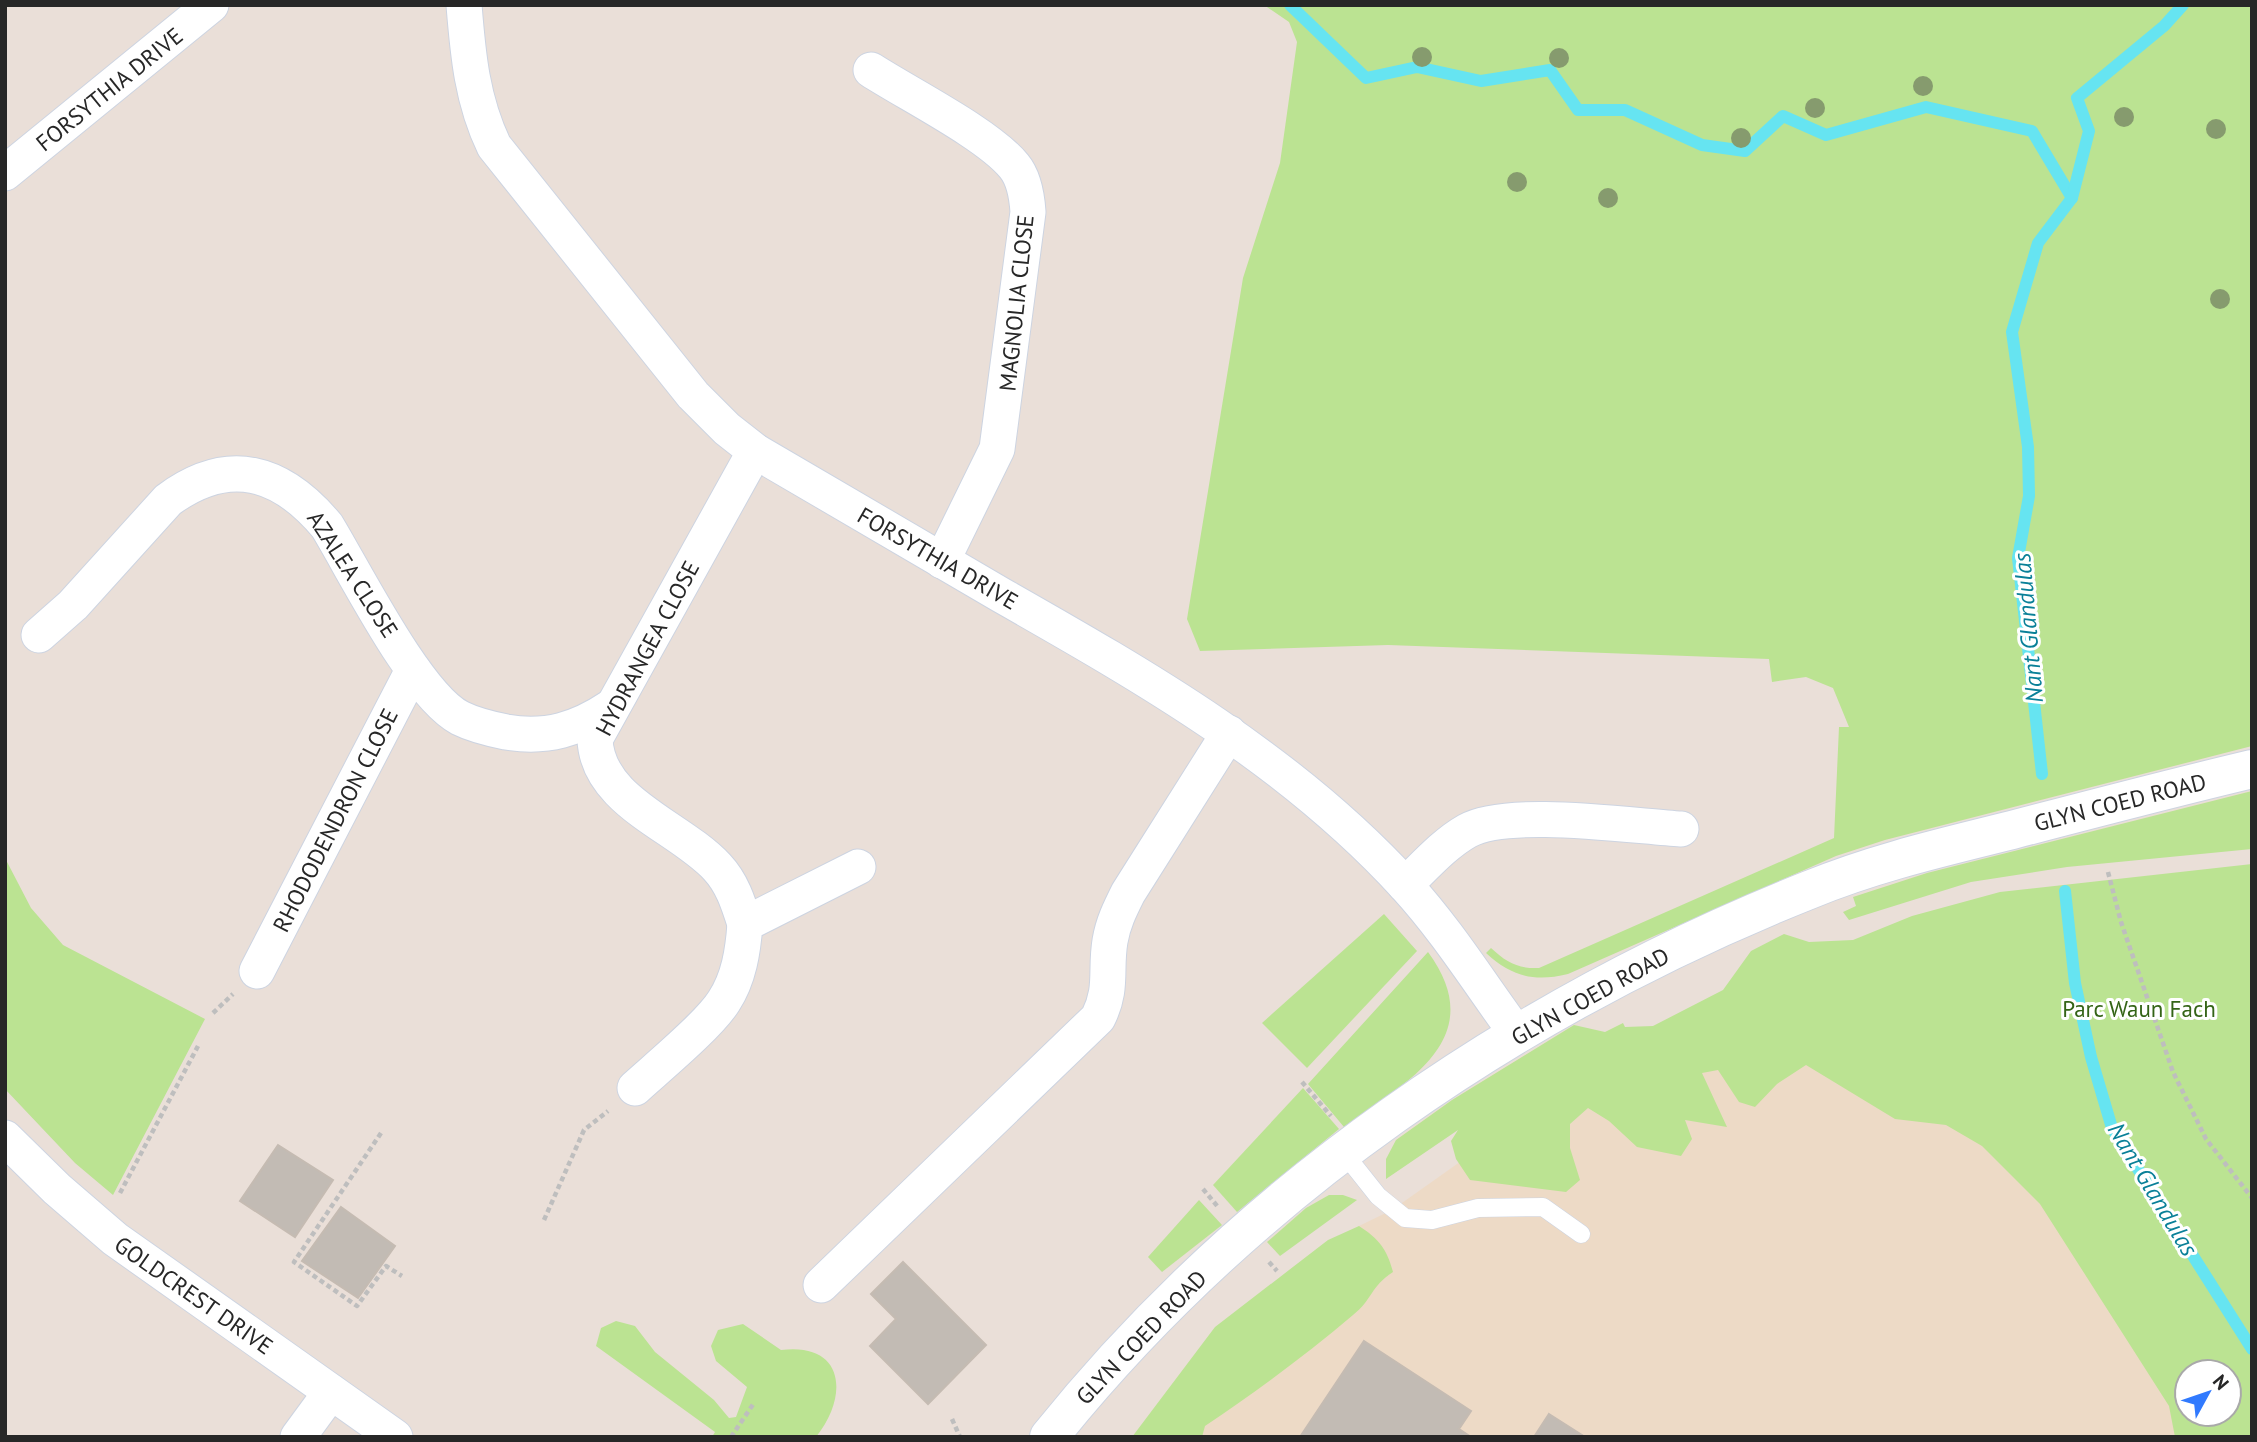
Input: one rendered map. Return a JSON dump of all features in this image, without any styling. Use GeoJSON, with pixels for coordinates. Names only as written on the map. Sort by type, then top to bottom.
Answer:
{"type":"FeatureCollection","features":[{"type":"Feature","properties":{"kind":"street","name":"FORSYTHIA DRIVE"},"geometry":{"type":"LineString","coordinates":[[5,173],[211,5]]}},
{"type":"Feature","properties":{"kind":"street","name":"FORSYTHIA DRIVE"},"geometry":{"type":"LineString","coordinates":[[464,5],[468,68],[479,114],[494,146],[693,395],[727,429],[755,451],[1146,677],[1278,768],[1334,816],[1405,885],[1443,929],[1517,1034]]}},
{"type":"Feature","properties":{"kind":"street","name":"MAGNOLIA CLOSE"},"geometry":{"type":"LineString","coordinates":[[871,70],[995,148],[1016,168],[1026,193],[1028,212],[997,449],[942,561]]}},
{"type":"Feature","properties":{"kind":"street","name":"HYDRANGEA CLOSE"},"geometry":{"type":"LineString","coordinates":[[635,1088],[723,1003],[736,977],[745,924],[735,892],[716,866],[629,799],[608,777],[596,756],[595,739],[755,451]]}},
{"type":"Feature","properties":{"kind":"street","name":"AZALEA CLOSE"},"geometry":{"type":"LineString","coordinates":[[38,635],[73,605],[168,500],[206,478],[236,474],[266,478],[289,488],[310,505],[327,526],[413,670],[435,697],[459,718],[489,729],[530,736],[561,732],[583,725],[611,706]]}},
{"type":"Feature","properties":{"kind":"street","name":"RHODODENDRON CLOSE"},"geometry":{"type":"LineString","coordinates":[[257,971],[413,670]]}},
{"type":"Feature","properties":{"kind":"street"},"geometry":{"type":"LineString","coordinates":[[821,1285],[1098,1018],[1107,1000],[1110,943],[1115,920],[1128,893],[1229,733]]}},
{"type":"Feature","properties":{"kind":"street","name":"GLYN COED ROAD"},"geometry":{"type":"LineString","coordinates":[[1049,1437],[1098,1377],[1169,1303],[1243,1236],[1343,1152],[1427,1092],[1517,1034],[1644,965],[1811,889],[1940,847],[2252,769]]}},
{"type":"Feature","properties":{"kind":"street"},"geometry":{"type":"LineString","coordinates":[[1405,885],[1467,831],[1493,821],[1527,820],[1681,829]]}},
{"type":"Feature","properties":{"kind":"street"},"geometry":{"type":"LineString","coordinates":[[745,924],[858,867]]}},
{"type":"Feature","properties":{"kind":"street","name":"GOLDCREST DRIVE"},"geometry":{"type":"LineString","coordinates":[[5,1138],[95,1223],[395,1437]]}},
{"type":"Feature","properties":{"kind":"street"},"geometry":{"type":"LineString","coordinates":[[298,1437],[331,1392]]}},
{"type":"Feature","properties":{"kind":"lane"},"geometry":{"type":"LineString","coordinates":[[1343,1152],[1378,1196],[1405,1218],[1432,1220],[1478,1208],[1543,1207],[1581,1234]]}},
{"type":"Feature","properties":{"kind":"path"},"geometry":{"type":"LineString","coordinates":[[2108,872],[2121,922],[2173,1072],[2206,1139],[2252,1198]]}},
{"type":"Feature","properties":{"kind":"path"},"geometry":{"type":"LineString","coordinates":[[95,1223],[115,1202],[198,1046]]}},
{"type":"Feature","properties":{"kind":"path"},"geometry":{"type":"LineString","coordinates":[[544,1220],[584,1130],[635,1088]]}},
{"type":"Feature","properties":{"kind":"path"},"geometry":{"type":"LineString","coordinates":[[381,1133],[294,1262],[357,1306],[386,1266],[402,1276]]}},
{"type":"Feature","properties":{"kind":"path"},"geometry":{"type":"LineString","coordinates":[[731,1437],[754,1403]]}},
{"type":"Feature","properties":{"kind":"path"},"geometry":{"type":"LineString","coordinates":[[952,1419],[960,1437]]}},
{"type":"Feature","properties":{"kind":"shaded area"},"geometry":{"type":"Polygon","coordinates":[[[1853,940],[2176,1358],[2173,1358],[2173,1428],[2198,1428],[2205,1437],[1137,1437],[1359,1226],[1392,1210],[1563,1089],[1853,940]]]}},
{"type":"Feature","properties":{"kind":"green space"},"geometry":{"type":"Polygon","coordinates":[[[1264,5],[2252,5],[2252,746],[1885,840],[1836,856],[1568,974],[1534,977],[1505,968],[1486,953],[1491,948],[1513,964],[1539,968],[1834,838],[1839,727],[1849,727],[1833,688],[1806,677],[1772,682],[1769,659],[1388,645],[1200,651],[1187,619],[1243,278],[1280,163],[1297,42],[1289,22],[1264,5]]]}},
{"type":"Feature","properties":{"kind":"green space"},"geometry":{"type":"Polygon","coordinates":[[[2252,791],[2252,849],[2067,867],[1971,882],[1849,920],[1843,912],[1856,906],[1853,897],[1927,873],[2252,791]]]}},
{"type":"Feature","properties":{"kind":"green space"},"geometry":{"type":"Polygon","coordinates":[[[5,858],[31,908],[63,945],[205,1019],[113,1195],[75,1163],[5,1089],[5,858]]]}},
{"type":"Feature","properties":{"kind":"green space","name":"Parc Waun Fach"},"geometry":{"type":"Polygon","coordinates":[[[2252,864],[2252,1437],[2175,1437],[2173,1428],[2243,1428],[2243,1358],[2173,1358],[2173,1427],[2169,1406],[2040,1204],[1982,1146],[1946,1125],[1895,1119],[1806,1065],[1777,1084],[1755,1107],[1739,1102],[1718,1070],[1702,1073],[1727,1127],[1685,1120],[1692,1139],[1681,1156],[1637,1147],[1609,1121],[1588,1108],[1570,1124],[1570,1148],[1580,1180],[1566,1192],[1470,1180],[1456,1159],[1451,1141],[1458,1130],[1386,1179],[1386,1159],[1396,1140],[1452,1100],[1574,1025],[1605,1032],[1623,1023],[1625,1027],[1653,1026],[1723,990],[1751,951],[1784,934],[1809,942],[1853,940],[1912,916],[2000,892],[2252,864]]]}},
{"type":"Feature","properties":{"kind":"green space"},"geometry":{"type":"Polygon","coordinates":[[[1384,914],[1417,951],[1307,1068],[1262,1023],[1384,914]]]}},
{"type":"Feature","properties":{"kind":"green space"},"geometry":{"type":"Polygon","coordinates":[[[1428,952],[1445,983],[1450,1010],[1446,1034],[1433,1056],[1414,1075],[1344,1127],[1308,1084],[1428,952]]]}},
{"type":"Feature","properties":{"kind":"green space"},"geometry":{"type":"Polygon","coordinates":[[[1303,1088],[1339,1129],[1237,1212],[1213,1185],[1303,1088]]]}},
{"type":"Feature","properties":{"kind":"green space"},"geometry":{"type":"Polygon","coordinates":[[[1329,1195],[1343,1195],[1357,1200],[1280,1256],[1267,1242],[1306,1208],[1329,1195]]]}},
{"type":"Feature","properties":{"kind":"green space"},"geometry":{"type":"Polygon","coordinates":[[[1199,1200],[1222,1225],[1162,1272],[1148,1257],[1199,1200]]]}},
{"type":"Feature","properties":{"kind":"green space"},"geometry":{"type":"Polygon","coordinates":[[[1359,1226],[1381,1245],[1393,1272],[1380,1283],[1360,1309],[1281,1372],[1205,1426],[1202,1437],[1132,1437],[1215,1327],[1328,1240],[1359,1226]]]}},
{"type":"Feature","properties":{"kind":"green space"},"geometry":{"type":"Polygon","coordinates":[[[616,1321],[635,1326],[655,1352],[714,1400],[729,1418],[736,1417],[747,1387],[716,1361],[711,1346],[718,1330],[743,1324],[781,1350],[802,1350],[818,1354],[829,1363],[835,1375],[836,1389],[827,1421],[816,1437],[712,1437],[715,1432],[596,1346],[601,1328],[616,1321]]]}},
{"type":"Feature","properties":{"kind":"building"},"geometry":{"type":"Polygon","coordinates":[[[278,1145],[333,1180],[295,1237],[240,1201],[278,1145]]]}},
{"type":"Feature","properties":{"kind":"building"},"geometry":{"type":"Polygon","coordinates":[[[341,1207],[395,1246],[358,1298],[302,1261],[341,1207]]]}},
{"type":"Feature","properties":{"kind":"building"},"geometry":{"type":"Polygon","coordinates":[[[903,1262],[986,1345],[928,1404],[870,1346],[896,1319],[871,1294],[903,1262]]]}},
{"type":"Feature","properties":{"kind":"building"},"geometry":{"type":"Polygon","coordinates":[[[1364,1341],[1471,1411],[1459,1429],[1471,1437],[1300,1437],[1364,1341]]]}},
{"type":"Feature","properties":{"kind":"building"},"geometry":{"type":"Polygon","coordinates":[[[1549,1414],[1585,1437],[1534,1437],[1549,1414]]]}},
{"type":"Feature","properties":{"kind":"waterway"},"geometry":{"type":"LineString","coordinates":[[1290,5],[1366,78],[1417,67],[1481,81],[1550,70],[1578,110],[1625,110],[1702,145],[1745,151],[1783,116],[1826,135],[1926,107],[2032,131],[2072,198]]}},
{"type":"Feature","properties":{"kind":"waterway","name":"Nant Glandulas"},"geometry":{"type":"LineString","coordinates":[[2042,774],[2018,558],[2029,496],[2028,447],[2012,332],[2038,243],[2072,198],[2089,131],[2077,98],[2164,26],[2183,5]]}},
{"type":"Feature","properties":{"kind":"waterway","name":"Nant Glandulas"},"geometry":{"type":"LineString","coordinates":[[2065,891],[2075,983],[2091,1057],[2112,1128],[2252,1349]]}}]}
